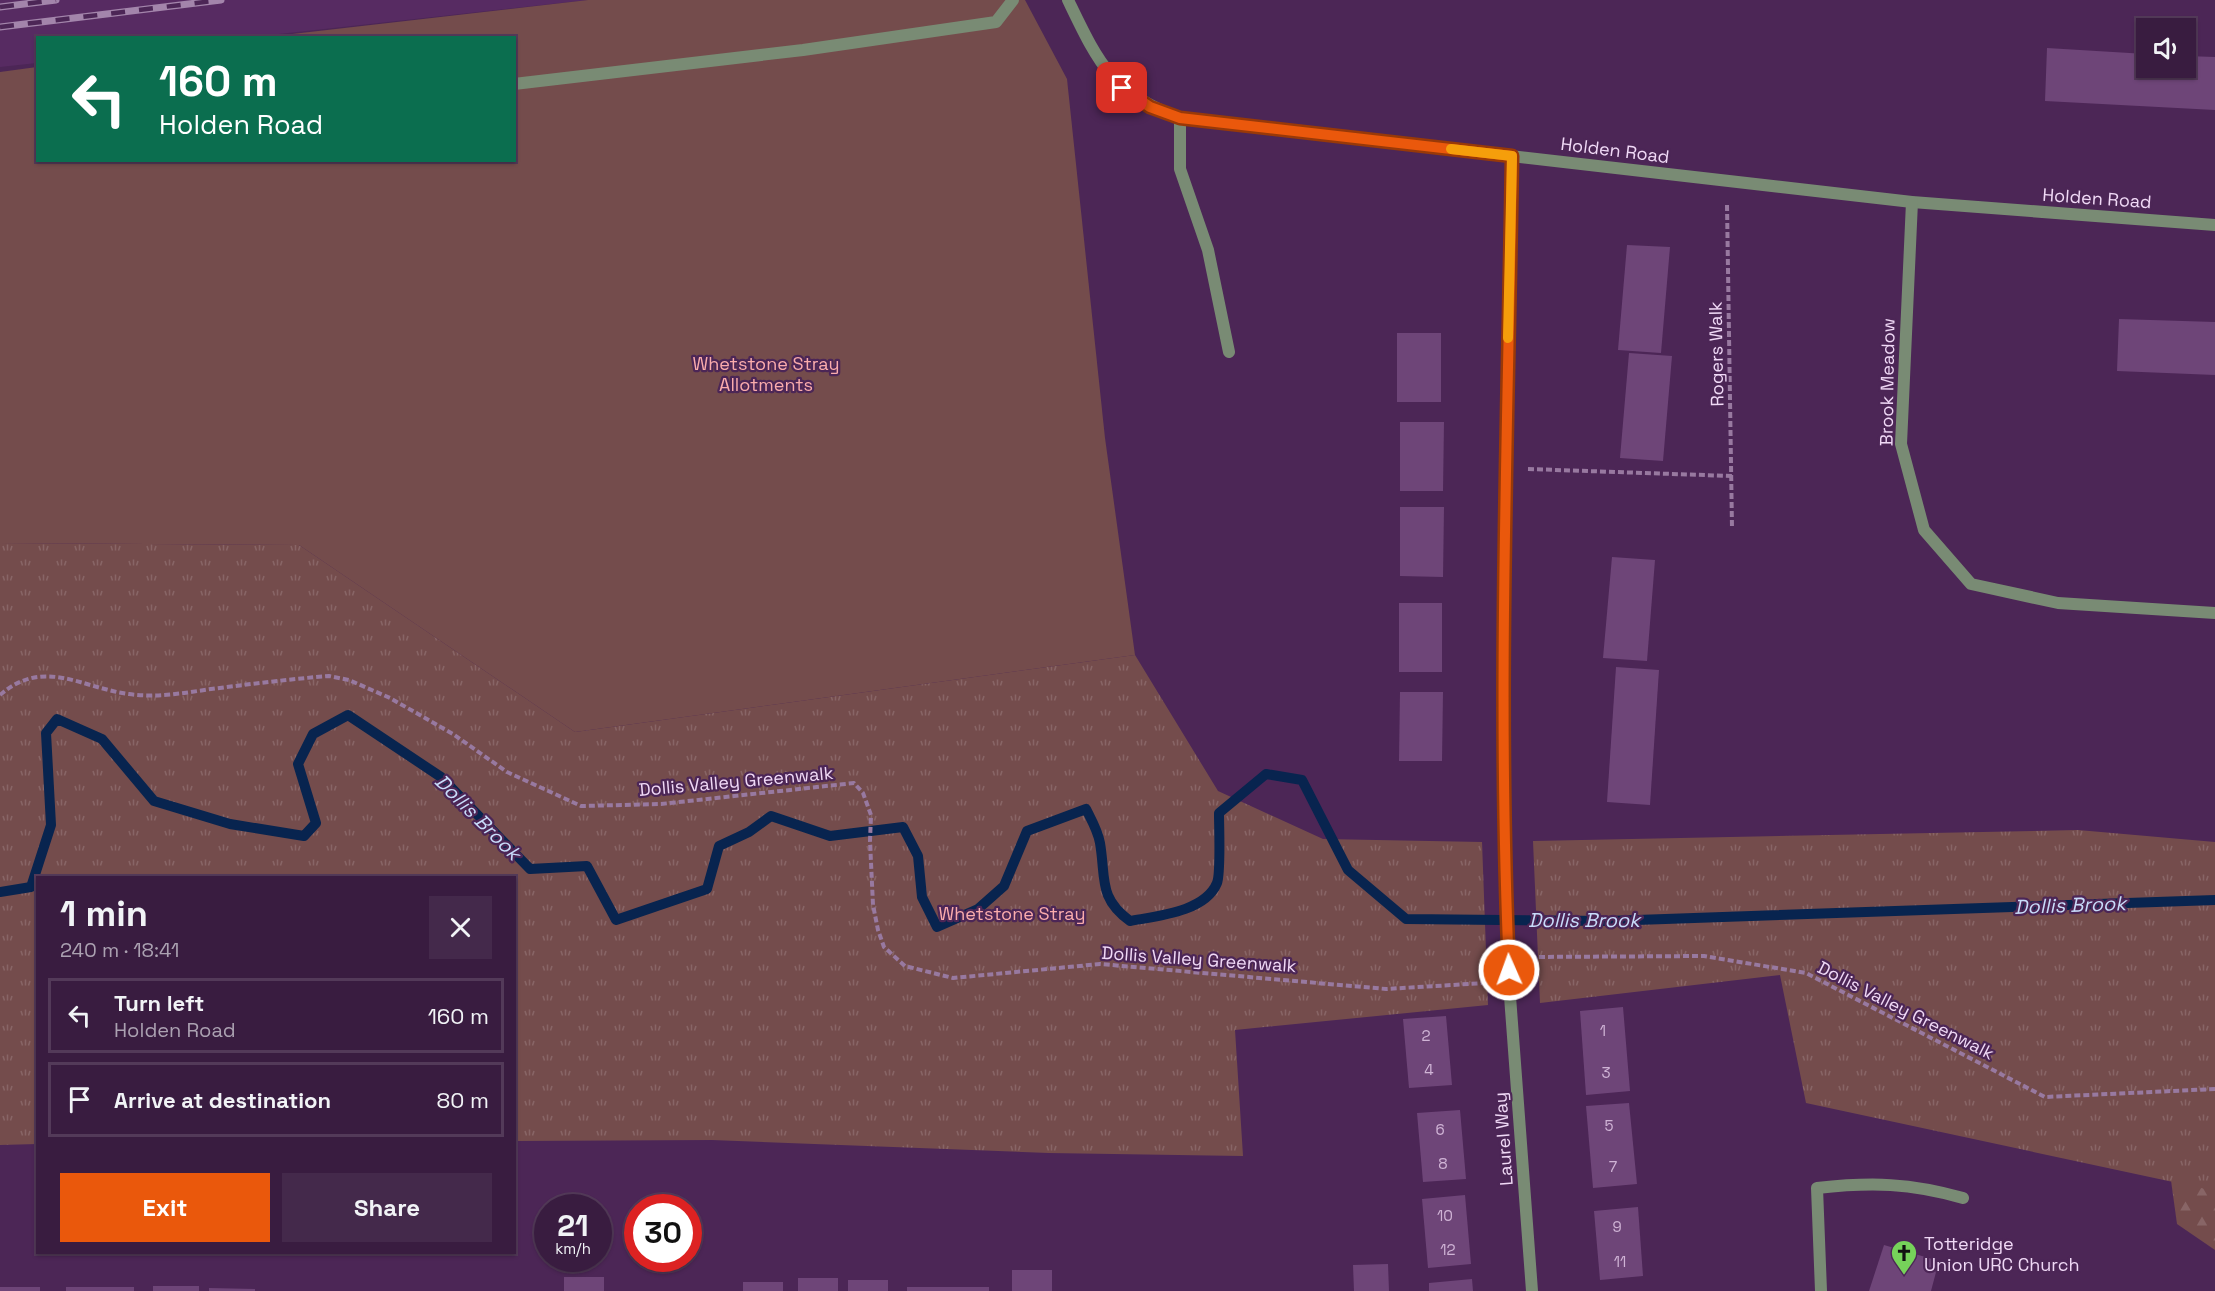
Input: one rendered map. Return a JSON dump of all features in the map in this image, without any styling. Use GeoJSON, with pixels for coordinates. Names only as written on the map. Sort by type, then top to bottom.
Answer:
{"type":"FeatureCollection","features":[{"type":"Feature","properties":{"kind":"street"},"geometry":{"type":"LineString","coordinates":[[516,84],[802,50],[996,22],[1013,0]]}},
{"type":"Feature","properties":{"kind":"street","name":"Holden Road"},"geometry":{"type":"LineString","coordinates":[[1068,0],[1094,52],[1122,88],[1150,107],[1180,118],[1912,202],[2215,225]]}},
{"type":"Feature","properties":{"kind":"street"},"geometry":{"type":"LineString","coordinates":[[1180,118],[1180,169],[1208,250],[1229,352]]}},
{"type":"Feature","properties":{"kind":"street","name":"Laurel Way"},"geometry":{"type":"LineString","coordinates":[[1512,156],[1506,468],[1504,880],[1509,983],[1533,1291]]}},
{"type":"Feature","properties":{"kind":"street","name":"Brook Meadow"},"geometry":{"type":"LineString","coordinates":[[1912,202],[1901,444],[1924,530],[1971,584],[2058,603],[2215,613]]}},
{"type":"Feature","properties":{"kind":"street"},"geometry":{"type":"LineString","coordinates":[[1821,1291],[1817,1188],[1864,1183],[1923,1187],[1963,1198]]}},
{"type":"Feature","properties":{"kind":"path","name":"Rogers Walk"},"geometry":{"type":"LineString","coordinates":[[1726,181],[1732,528]]}},
{"type":"Feature","properties":{"kind":"path"},"geometry":{"type":"LineString","coordinates":[[1506,468],[1732,476]]}},
{"type":"Feature","properties":{"kind":"path","name":"Dollis Valley Greenwalk"},"geometry":{"type":"LineString","coordinates":[[0,695],[9,687],[37,676],[58,675],[110,690],[158,696],[330,676],[349,680],[390,698],[453,734],[507,772],[581,806],[661,804],[854,783],[864,793],[871,815],[873,905],[884,947],[905,966],[953,978],[1100,964],[1386,989],[1509,983]]}},
{"type":"Feature","properties":{"kind":"path","name":"Dollis Valley Greenwalk"},"geometry":{"type":"LineString","coordinates":[[1508,957],[1704,956],[1806,973],[2045,1097],[2215,1089]]}},
{"type":"Feature","properties":{"kind":"shaded area"},"geometry":{"type":"Polygon","coordinates":[[[0,0],[588,0],[261,36],[36,36],[36,63],[0,67],[0,0]]]}},
{"type":"Feature","properties":{"kind":"green space","name":"Whetstone Stray Allotments"},"geometry":{"type":"Polygon","coordinates":[[[588,0],[1025,0],[1067,79],[1105,438],[1135,655],[575,732],[299,545],[0,543],[0,72],[36,67],[36,162],[516,162],[516,36],[275,36],[588,0]]]}},
{"type":"Feature","properties":{"kind":"green space","name":"Whetstone Stray"},"geometry":{"type":"Polygon","coordinates":[[[0,543],[299,545],[575,732],[1135,655],[1218,791],[1323,839],[1482,842],[1488,1005],[1235,1030],[1243,1156],[1049,1153],[712,1140],[516,1141],[516,876],[36,876],[36,1144],[0,1145],[0,543]]]}},
{"type":"Feature","properties":{"kind":"green space"},"geometry":{"type":"Polygon","coordinates":[[[2078,830],[2215,842],[2215,1191],[1806,1103],[1780,975],[1540,1003],[1533,841],[2078,830]]]}},
{"type":"Feature","properties":{"kind":"green space"},"geometry":{"type":"Polygon","coordinates":[[[2215,1091],[2215,1250],[2177,1224],[2169,1166],[2215,1091]]]}},
{"type":"Feature","properties":{"kind":"building"},"geometry":{"type":"Polygon","coordinates":[[[2047,48],[2136,53],[2136,78],[2196,78],[2196,56],[2215,57],[2215,110],[2045,101],[2047,48]]]}},
{"type":"Feature","properties":{"kind":"building"},"geometry":{"type":"Polygon","coordinates":[[[1627,245],[1670,247],[1661,353],[1618,350],[1627,245]]]}},
{"type":"Feature","properties":{"kind":"building"},"geometry":{"type":"Polygon","coordinates":[[[2119,319],[2215,322],[2215,375],[2117,371],[2119,319]]]}},
{"type":"Feature","properties":{"kind":"building"},"geometry":{"type":"Polygon","coordinates":[[[1397,333],[1441,333],[1441,402],[1397,402],[1397,333]]]}},
{"type":"Feature","properties":{"kind":"building"},"geometry":{"type":"Polygon","coordinates":[[[1629,353],[1672,356],[1663,461],[1620,458],[1629,353]]]}},
{"type":"Feature","properties":{"kind":"building"},"geometry":{"type":"Polygon","coordinates":[[[1400,422],[1444,422],[1443,491],[1400,491],[1400,422]]]}},
{"type":"Feature","properties":{"kind":"building"},"geometry":{"type":"Polygon","coordinates":[[[1400,507],[1444,507],[1443,577],[1400,576],[1400,507]]]}},
{"type":"Feature","properties":{"kind":"building"},"geometry":{"type":"Polygon","coordinates":[[[1612,557],[1655,560],[1647,661],[1603,658],[1612,557]]]}},
{"type":"Feature","properties":{"kind":"building"},"geometry":{"type":"Polygon","coordinates":[[[1399,603],[1442,603],[1442,672],[1399,672],[1399,603]]]}},
{"type":"Feature","properties":{"kind":"building"},"geometry":{"type":"Polygon","coordinates":[[[1616,667],[1659,670],[1650,805],[1607,802],[1616,667]]]}},
{"type":"Feature","properties":{"kind":"building"},"geometry":{"type":"Polygon","coordinates":[[[1400,692],[1443,692],[1442,761],[1399,761],[1400,692]]]}},
{"type":"Feature","properties":{"kind":"building"},"geometry":{"type":"Polygon","coordinates":[[[1623,1007],[1630,1091],[1586,1095],[1580,1011],[1623,1007]]]}},
{"type":"Feature","properties":{"kind":"building"},"geometry":{"type":"Polygon","coordinates":[[[1446,1016],[1452,1085],[1409,1088],[1403,1019],[1446,1016]]]}},
{"type":"Feature","properties":{"kind":"building"},"geometry":{"type":"Polygon","coordinates":[[[1629,1103],[1637,1184],[1593,1188],[1586,1106],[1629,1103]]]}},
{"type":"Feature","properties":{"kind":"building"},"geometry":{"type":"Polygon","coordinates":[[[1460,1110],[1466,1179],[1423,1182],[1417,1113],[1460,1110]]]}},
{"type":"Feature","properties":{"kind":"building"},"geometry":{"type":"Polygon","coordinates":[[[1465,1195],[1471,1264],[1428,1268],[1422,1199],[1465,1195]]]}},
{"type":"Feature","properties":{"kind":"building"},"geometry":{"type":"Polygon","coordinates":[[[1638,1207],[1643,1276],[1600,1280],[1594,1211],[1638,1207]]]}},
{"type":"Feature","properties":{"kind":"building","name":"Totteridge Union URC Church"},"geometry":{"type":"Polygon","coordinates":[[[1884,1245],[1939,1261],[1931,1291],[1869,1291],[1884,1245]]]}},
{"type":"Feature","properties":{"kind":"building"},"geometry":{"type":"Polygon","coordinates":[[[1388,1264],[1389,1291],[1354,1291],[1353,1265],[1388,1264]]]}},
{"type":"Feature","properties":{"kind":"building"},"geometry":{"type":"Polygon","coordinates":[[[1012,1270],[1052,1270],[1052,1291],[1012,1291],[1012,1270]]]}},
{"type":"Feature","properties":{"kind":"building"},"geometry":{"type":"Polygon","coordinates":[[[564,1277],[604,1277],[604,1291],[564,1291],[564,1277]]]}},
{"type":"Feature","properties":{"kind":"building"},"geometry":{"type":"Polygon","coordinates":[[[798,1278],[838,1278],[838,1291],[798,1291],[798,1278]]]}},
{"type":"Feature","properties":{"kind":"building"},"geometry":{"type":"Polygon","coordinates":[[[1472,1279],[1473,1291],[1429,1291],[1429,1283],[1472,1279]]]}},
{"type":"Feature","properties":{"kind":"building"},"geometry":{"type":"Polygon","coordinates":[[[848,1280],[888,1280],[888,1291],[848,1291],[848,1280]]]}},
{"type":"Feature","properties":{"kind":"building"},"geometry":{"type":"Polygon","coordinates":[[[743,1282],[783,1282],[783,1291],[743,1291],[743,1282]]]}},
{"type":"Feature","properties":{"kind":"building"},"geometry":{"type":"Polygon","coordinates":[[[153,1286],[199,1286],[199,1291],[153,1291],[153,1286]]]}},
{"type":"Feature","properties":{"kind":"building"},"geometry":{"type":"Polygon","coordinates":[[[0,1287],[40,1287],[40,1291],[0,1291],[0,1287]]]}},
{"type":"Feature","properties":{"kind":"building"},"geometry":{"type":"Polygon","coordinates":[[[66,1287],[134,1287],[134,1291],[66,1291],[66,1287]]]}},
{"type":"Feature","properties":{"kind":"building"},"geometry":{"type":"Polygon","coordinates":[[[907,1287],[989,1287],[989,1291],[907,1291],[907,1287]]]}},
{"type":"Feature","properties":{"kind":"building"},"geometry":{"type":"Polygon","coordinates":[[[209,1288],[255,1289],[255,1291],[209,1291],[209,1288]]]}},
{"type":"Feature","properties":{"kind":"waterway","name":"Dollis Brook"},"geometry":{"type":"LineString","coordinates":[[0,892],[31,887],[51,825],[46,733],[57,719],[102,739],[154,801],[230,824],[304,836],[316,823],[298,764],[313,734],[348,715],[441,777],[530,869],[587,866],[616,920],[707,889],[719,846],[749,832],[771,816],[830,836],[903,827],[918,856],[922,897],[937,927],[978,909],[1004,886],[1027,831],[1086,809],[1099,839],[1105,886],[1113,904],[1130,921],[1166,914],[1191,906],[1211,893],[1218,878],[1219,813],[1266,774],[1302,780],[1348,870],[1406,919],[1608,921],[2215,900]]}},
{"type":"Feature","properties":{"kind":"railway"},"geometry":{"type":"LineString","coordinates":[[0,7],[56,0]]}},
{"type":"Feature","properties":{"kind":"railway"},"geometry":{"type":"LineString","coordinates":[[0,27],[221,0]]}},
{"type":"Feature","properties":{"kind":"slow traffic"},"geometry":{"type":"LineString","coordinates":[[1451,149],[1512,156],[1508,338]]}},
{"type":"Feature","properties":{"kind":"place","name":"Totteridge Union URC Church"},"geometry":{"type":"Point","coordinates":[1904,1276]}},
{"type":"Feature","properties":{"kind":"route"},"geometry":{"type":"LineString","coordinates":[[1122,88],[1150,107],[1180,118],[1512,156],[1505,518],[1504,880],[1509,970]]}}]}
